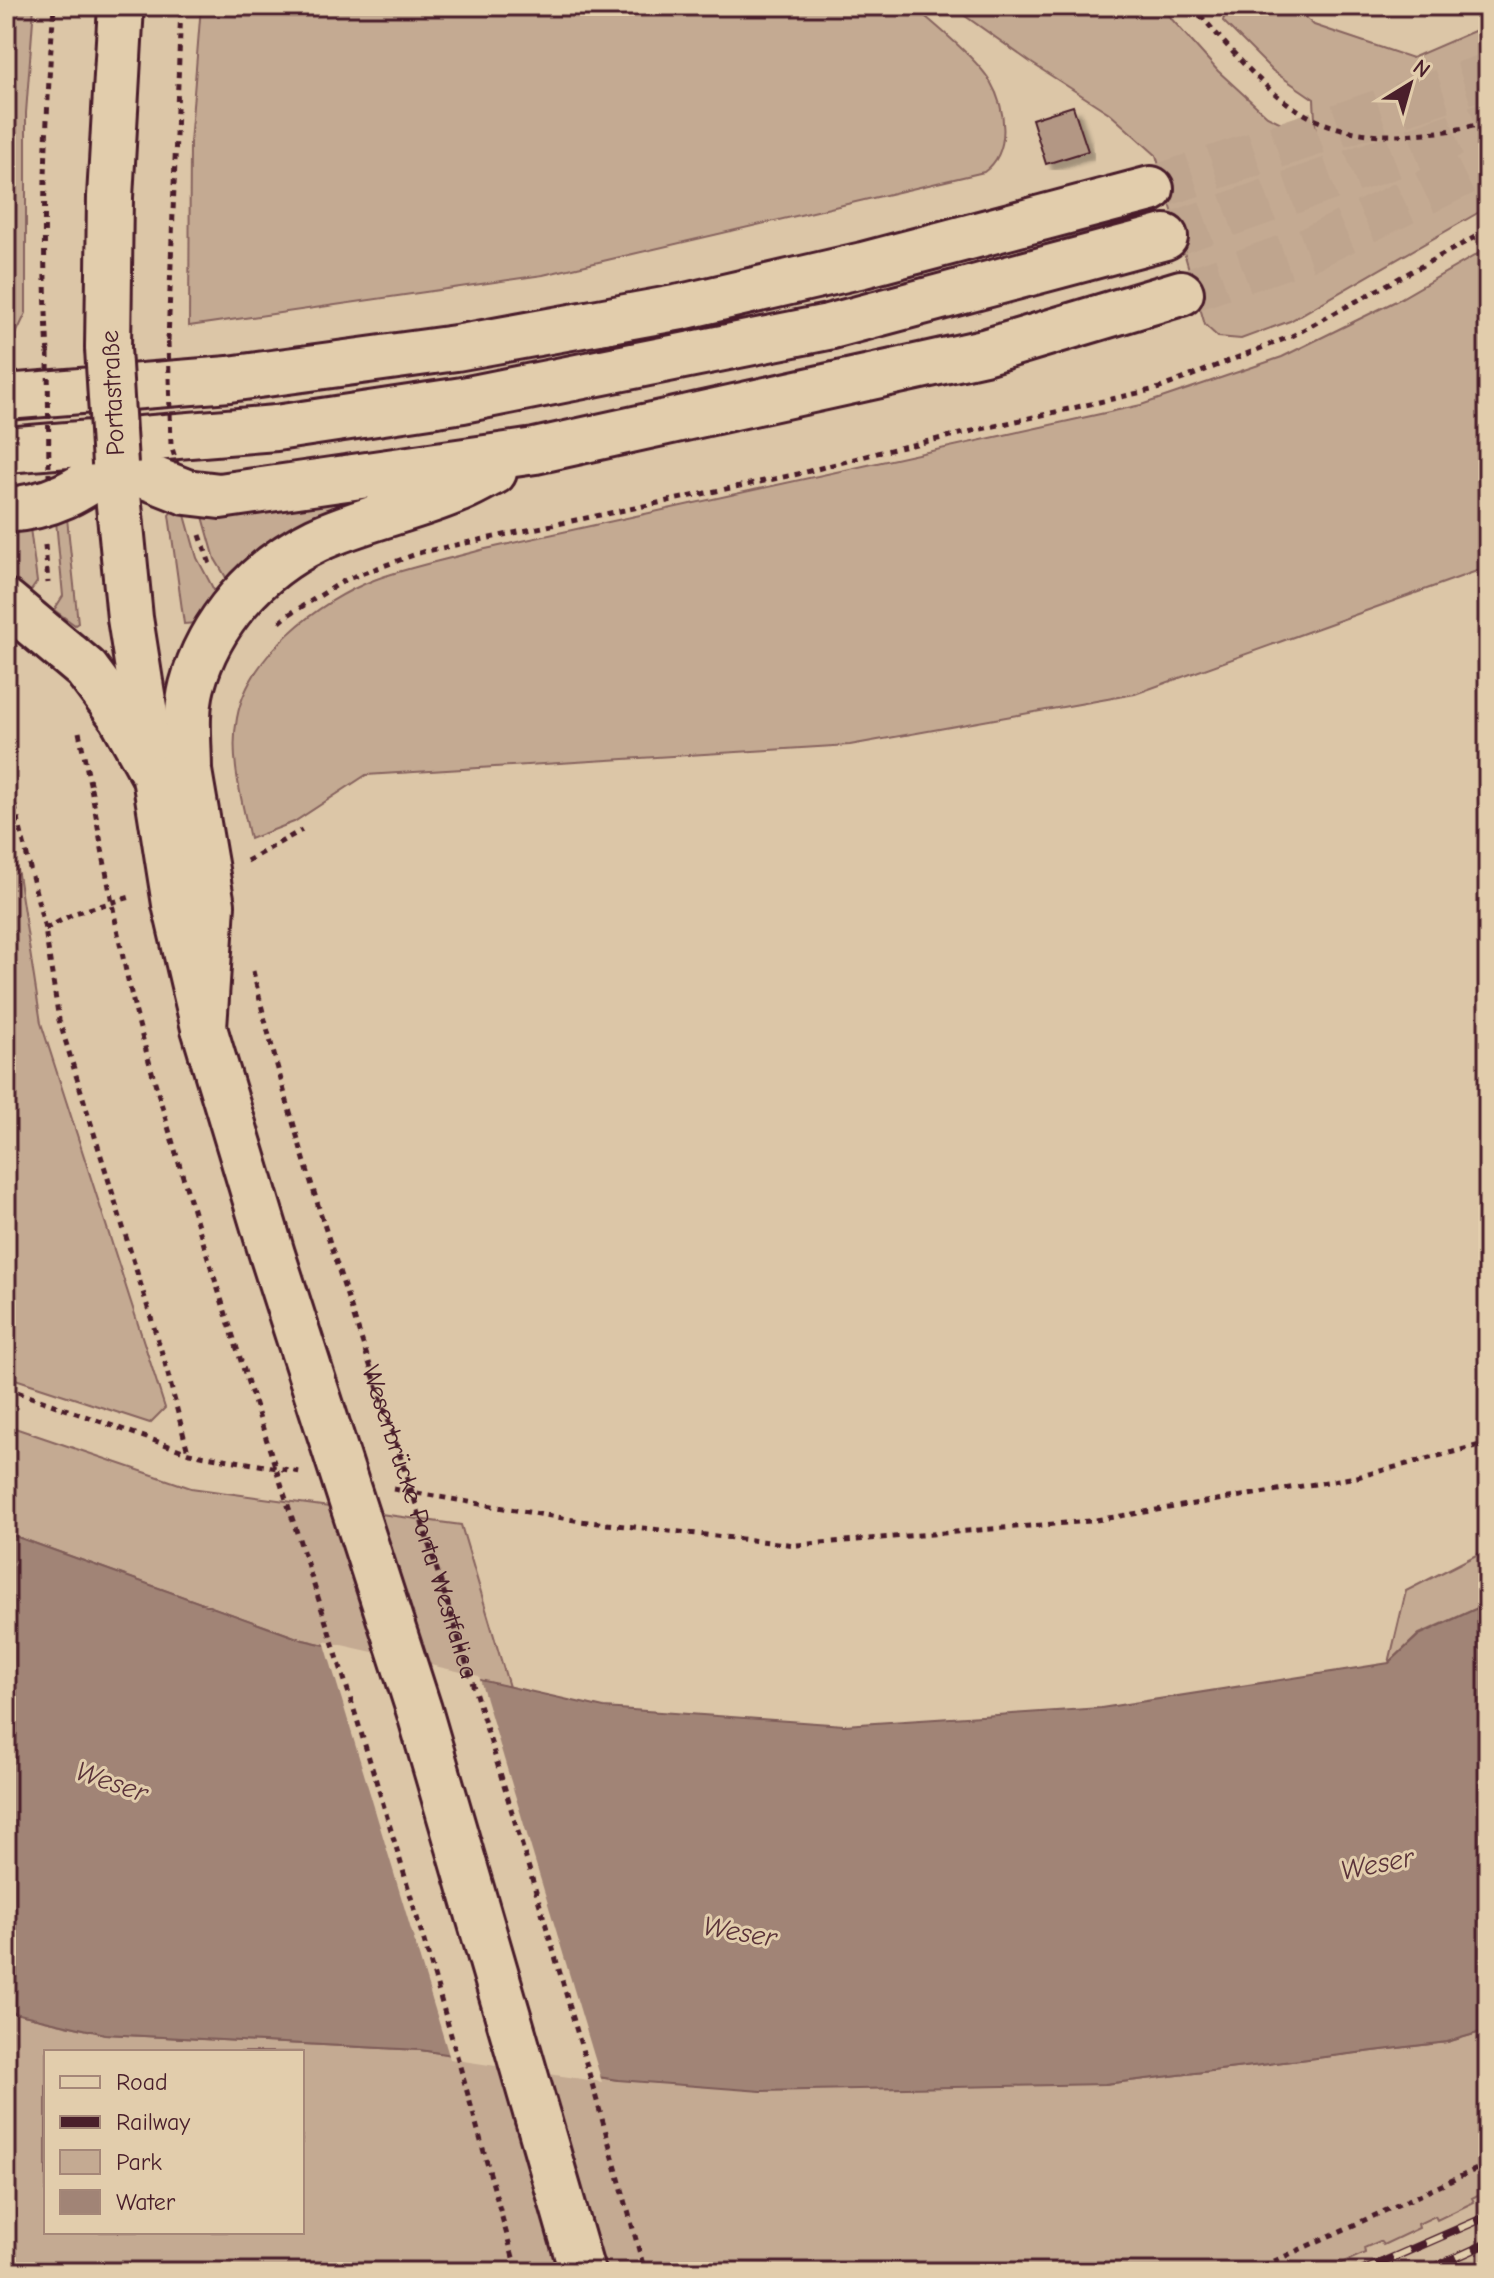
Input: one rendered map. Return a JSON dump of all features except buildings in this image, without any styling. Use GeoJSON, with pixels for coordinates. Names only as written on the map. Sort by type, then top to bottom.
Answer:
{"type":"FeatureCollection","features":[{"type":"Feature","properties":{"kind":"main road","name":"Portastraße"},"geometry":{"type":"LineString","coordinates":[[121,6],[112,134],[108,348],[115,464],[130,618],[172,774]]}},
{"type":"Feature","properties":{"kind":"main road"},"geometry":{"type":"LineString","coordinates":[[6,397],[229,379],[486,343],[681,307],[863,265],[1151,189]]}},
{"type":"Feature","properties":{"kind":"main road"},"geometry":{"type":"LineString","coordinates":[[6,450],[276,428],[463,400],[828,327],[1165,237]]}},
{"type":"Feature","properties":{"kind":"main road"},"geometry":{"type":"LineString","coordinates":[[6,510],[46,504],[81,489],[115,464],[186,492],[220,496],[535,451],[984,352],[1181,293]]}},
{"type":"Feature","properties":{"kind":"main road"},"geometry":{"type":"LineString","coordinates":[[172,774],[201,661],[233,605],[268,570],[315,541],[455,491],[535,451]]}},
{"type":"Feature","properties":{"kind":"main road"},"geometry":{"type":"LineString","coordinates":[[6,602],[86,669],[121,716],[172,774],[212,905],[204,1028],[272,1254],[419,1710],[582,2272]]}},
{"type":"Feature","properties":{"kind":"path"},"geometry":{"type":"LineString","coordinates":[[49,478],[44,130],[54,6]]}},
{"type":"Feature","properties":{"kind":"path"},"geometry":{"type":"LineString","coordinates":[[177,464],[171,445],[168,342],[181,6]]}},
{"type":"Feature","properties":{"kind":"path"},"geometry":{"type":"LineString","coordinates":[[1192,6],[1269,91],[1294,109],[1323,123],[1353,133],[1381,137],[1448,131],[1488,121]]}},
{"type":"Feature","properties":{"kind":"path"},"geometry":{"type":"LineString","coordinates":[[279,624],[288,615],[347,579],[422,552],[798,474],[1160,388],[1292,336],[1488,230]]}},
{"type":"Feature","properties":{"kind":"path"},"geometry":{"type":"LineString","coordinates":[[196,523],[214,574]]}},
{"type":"Feature","properties":{"kind":"path"},"geometry":{"type":"LineString","coordinates":[[45,538],[49,591]]}},
{"type":"Feature","properties":{"kind":"path"},"geometry":{"type":"LineString","coordinates":[[6,771],[45,929],[59,1020],[165,1363],[189,1453]]}},
{"type":"Feature","properties":{"kind":"path"},"geometry":{"type":"LineString","coordinates":[[91,788],[114,915],[144,1043],[213,1272],[356,1715],[476,2121],[517,2272]]}},
{"type":"Feature","properties":{"kind":"path","name":"Weserbrücke Porta Westfalica"},"geometry":{"type":"LineString","coordinates":[[252,969],[307,1165],[477,1698],[595,2089],[645,2272]]}},
{"type":"Feature","properties":{"kind":"path"},"geometry":{"type":"LineString","coordinates":[[6,1388],[189,1453],[314,1475]]}},
{"type":"Feature","properties":{"kind":"path"},"geometry":{"type":"LineString","coordinates":[[392,1488],[580,1521],[796,1545],[1090,1521],[1357,1477],[1488,1443]]}},
{"type":"Feature","properties":{"kind":"path"},"geometry":{"type":"LineString","coordinates":[[1240,2272],[1259,2268],[1488,2164]]}},
{"type":"Feature","properties":{"kind":"shaded area"},"geometry":{"type":"Polygon","coordinates":[[[1488,2190],[1488,2272],[1311,2272],[1327,2264],[1329,2268],[1381,2241],[1383,2245],[1419,2227],[1417,2224],[1474,2202],[1472,2198],[1488,2190]]]}},
{"type":"Feature","properties":{"kind":"green space"},"geometry":{"type":"Polygon","coordinates":[[[6,6],[34,6],[26,113],[26,313],[17,332],[6,342],[6,6]]]}},
{"type":"Feature","properties":{"kind":"green space"},"geometry":{"type":"Polygon","coordinates":[[[201,6],[913,6],[984,72],[1000,104],[1004,130],[999,153],[984,172],[543,275],[189,326],[190,143],[201,6]]]}},
{"type":"Feature","properties":{"kind":"green space"},"geometry":{"type":"Polygon","coordinates":[[[951,6],[1160,6],[1218,71],[1267,116],[1316,140],[1314,99],[1273,71],[1223,21],[1227,6],[1293,6],[1314,25],[1412,58],[1488,25],[1488,207],[1290,321],[1241,339],[1218,337],[1205,325],[1156,155],[1109,113],[951,6]]]}},
{"type":"Feature","properties":{"kind":"green space"},"geometry":{"type":"Polygon","coordinates":[[[1488,248],[1488,567],[1135,694],[850,745],[366,775],[294,822],[250,839],[235,748],[237,718],[244,695],[255,673],[289,634],[309,617],[353,589],[400,571],[481,550],[1141,405],[1282,357],[1396,301],[1488,248]]]}},
{"type":"Feature","properties":{"kind":"green space"},"geometry":{"type":"Polygon","coordinates":[[[360,497],[361,501],[273,542],[227,579],[215,559],[202,513],[360,497]]]}},
{"type":"Feature","properties":{"kind":"green space"},"geometry":{"type":"Polygon","coordinates":[[[177,505],[183,508],[197,558],[216,594],[196,623],[184,624],[169,515],[177,505]]]}},
{"type":"Feature","properties":{"kind":"green space"},"geometry":{"type":"Polygon","coordinates":[[[67,518],[78,623],[75,625],[54,610],[63,596],[56,521],[67,518]]]}},
{"type":"Feature","properties":{"kind":"green space"},"geometry":{"type":"Polygon","coordinates":[[[30,528],[37,582],[30,592],[6,577],[6,532],[30,528]]]}},
{"type":"Feature","properties":{"kind":"green space"},"geometry":{"type":"Polygon","coordinates":[[[6,830],[18,874],[41,1023],[165,1408],[150,1423],[6,1376],[6,830]]]}},
{"type":"Feature","properties":{"kind":"green space"},"geometry":{"type":"Polygon","coordinates":[[[6,1425],[191,1488],[461,1525],[509,1687],[303,1640],[6,1533],[6,1425]]]}},
{"type":"Feature","properties":{"kind":"green space"},"geometry":{"type":"Polygon","coordinates":[[[1488,1549],[1488,1606],[1419,1634],[1389,1663],[1406,1591],[1488,1549]]]}},
{"type":"Feature","properties":{"kind":"green space"},"geometry":{"type":"Polygon","coordinates":[[[6,2011],[105,2034],[420,2050],[618,2080],[1105,2084],[1447,2042],[1488,2030],[1488,2190],[1472,2198],[1474,2202],[1437,2220],[1435,2216],[1418,2224],[1419,2228],[1383,2245],[1380,2241],[1364,2248],[1365,2253],[1329,2269],[1327,2264],[1311,2272],[6,2272],[6,2011]]]}},
{"type":"Feature","properties":{"kind":"water","name":"Weser"},"geometry":{"type":"Polygon","coordinates":[[[6,1533],[303,1640],[604,1708],[844,1725],[1101,1708],[1389,1663],[1419,1635],[1488,1606],[1488,2030],[1447,2042],[1105,2084],[761,2091],[618,2080],[420,2050],[105,2034],[6,2011],[6,1533]]]}},
{"type":"Feature","properties":{"kind":"pier"},"geometry":{"type":"Polygon","coordinates":[[[324,1641],[479,1676],[602,2082],[450,2059],[324,1641]]]}},
{"type":"Feature","properties":{"kind":"tunnel"},"geometry":{"type":"LineString","coordinates":[[1151,189],[1488,75]]}},
{"type":"Feature","properties":{"kind":"tunnel"},"geometry":{"type":"LineString","coordinates":[[1165,237],[1488,123]]}},
{"type":"Feature","properties":{"kind":"tunnel"},"geometry":{"type":"LineString","coordinates":[[1181,293],[1313,247],[1488,162]]}},
{"type":"Feature","properties":{"kind":"railway"},"geometry":{"type":"LineString","coordinates":[[1360,2272],[1488,2216]]}},
{"type":"Feature","properties":{"kind":"railway"},"geometry":{"type":"LineString","coordinates":[[1424,2272],[1488,2243]]}}]}
